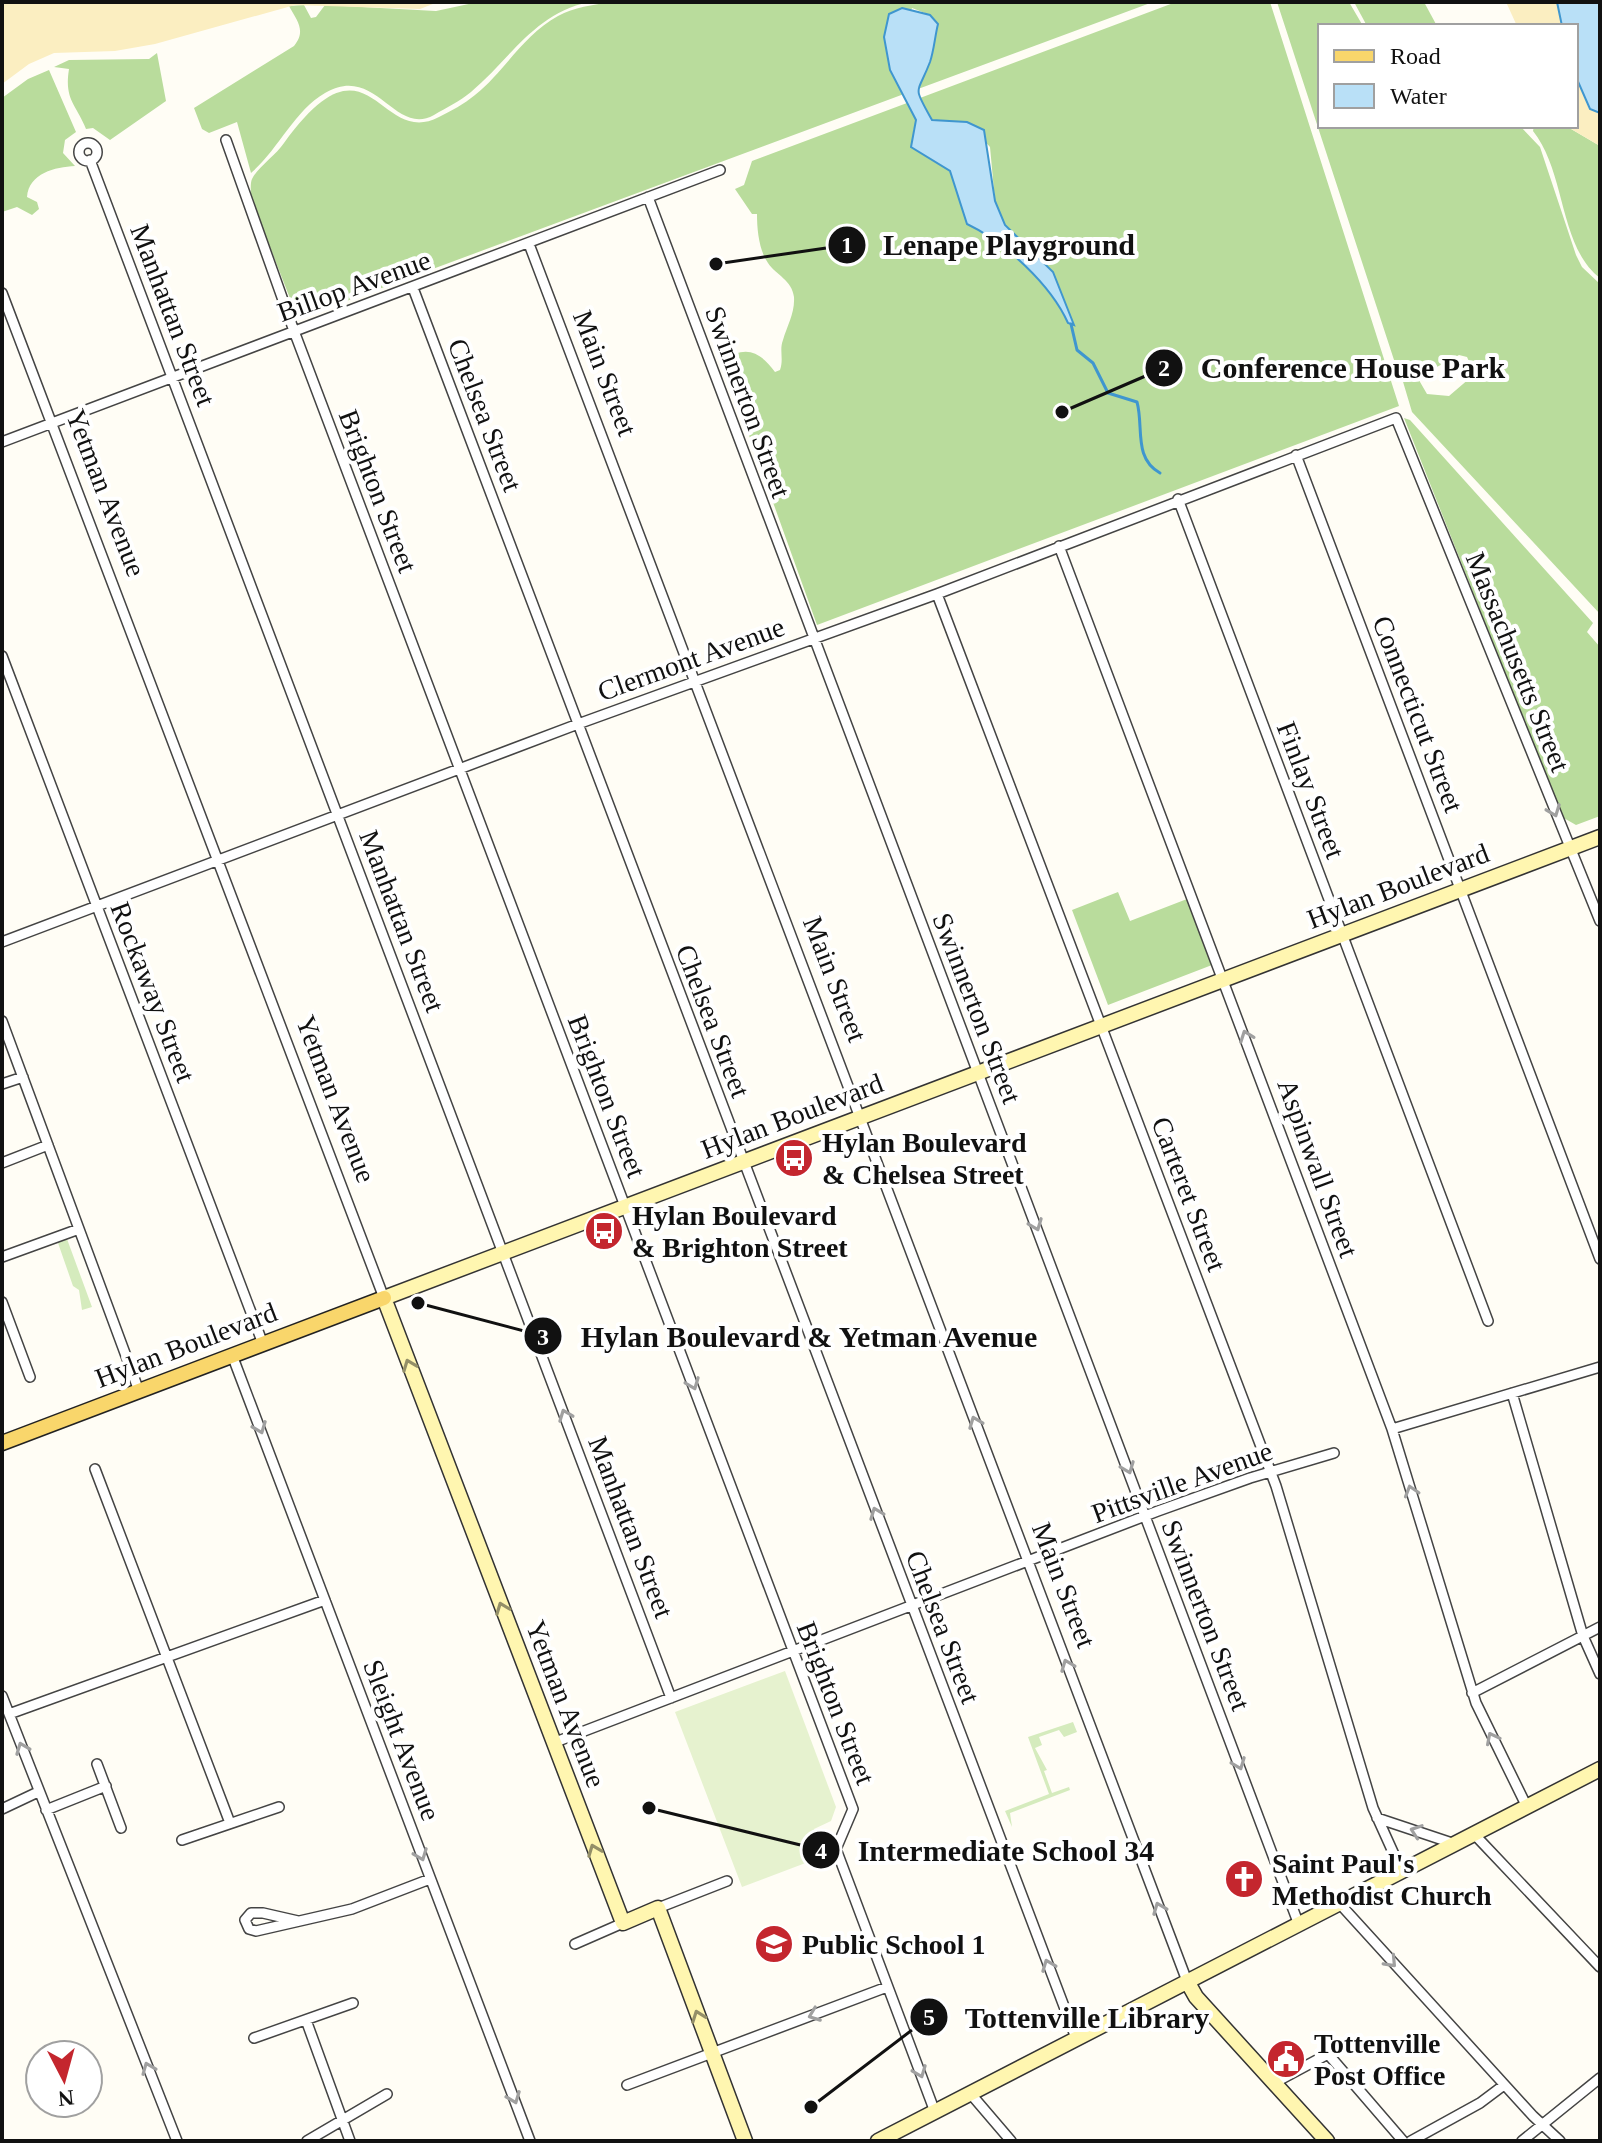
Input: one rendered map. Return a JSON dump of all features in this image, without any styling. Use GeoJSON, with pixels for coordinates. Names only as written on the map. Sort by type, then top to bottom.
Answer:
{"type":"FeatureCollection","features":[{"type":"Feature","properties":{"kind":"main road","name":"Hylan Boulevard"},"geometry":{"type":"LineString","coordinates":[[2,1443],[384,1298]]}},
{"type":"Feature","properties":{"kind":"street","name":"Brighton Street"},"geometry":{"type":"LineString","coordinates":[[226,140],[294,331],[853,1809],[836,1849],[935,2112]]}},
{"type":"Feature","properties":{"kind":"street","name":"Manhattan Street"},"geometry":{"type":"LineString","coordinates":[[90,160],[671,1698]]}},
{"type":"Feature","properties":{"kind":"street","name":"Billop Avenue"},"geometry":{"type":"LineString","coordinates":[[2,442],[720,170]]}},
{"type":"Feature","properties":{"kind":"street","name":"Swinnerton Street"},"geometry":{"type":"LineString","coordinates":[[648,197],[1299,1925]]}},
{"type":"Feature","properties":{"kind":"street","name":"Main Street"},"geometry":{"type":"LineString","coordinates":[[529,244],[1187,1981],[1196,1997],[1327,2141]]}},
{"type":"Feature","properties":{"kind":"street","name":"Chelsea Street"},"geometry":{"type":"LineString","coordinates":[[413,288],[1076,2038]]}},
{"type":"Feature","properties":{"kind":"street","name":"Yetman Avenue"},"geometry":{"type":"LineString","coordinates":[[2,293],[623,1923]]}},
{"type":"Feature","properties":{"kind":"street","name":"Clermont Avenue"},"geometry":{"type":"LineString","coordinates":[[2,942],[578,724],[937,594],[1178,499],[1396,418]]}},
{"type":"Feature","properties":{"kind":"street","name":"Massachusetts Street"},"geometry":{"type":"LineString","coordinates":[[1396,418],[1600,921]]}},
{"type":"Feature","properties":{"kind":"street","name":"Connecticut Street"},"geometry":{"type":"LineString","coordinates":[[1296,455],[1600,1259]]}},
{"type":"Feature","properties":{"kind":"street","name":"Finlay Street"},"geometry":{"type":"LineString","coordinates":[[1178,499],[1488,1321]]}},
{"type":"Feature","properties":{"kind":"street","name":"Aspinwall Street"},"geometry":{"type":"LineString","coordinates":[[1059,546],[1392,1429],[1472,1693],[1527,1807]]}},
{"type":"Feature","properties":{"kind":"street","name":"Carteret Street"},"geometry":{"type":"LineString","coordinates":[[937,594],[1270,1472],[1377,1818],[1402,1872]]}},
{"type":"Feature","properties":{"kind":"street","name":"Rockaway Street"},"geometry":{"type":"LineString","coordinates":[[2,656],[263,1344]]}},
{"type":"Feature","properties":{"kind":"street","name":"Hylan Boulevard"},"geometry":{"type":"LineString","coordinates":[[384,1298],[1600,837]]}},
{"type":"Feature","properties":{"kind":"street"},"geometry":{"type":"LineString","coordinates":[[2,1021],[139,1391]]}},
{"type":"Feature","properties":{"kind":"street"},"geometry":{"type":"LineString","coordinates":[[2,1084],[23,1077]]}},
{"type":"Feature","properties":{"kind":"street"},"geometry":{"type":"LineString","coordinates":[[2,1163],[48,1145]]}},
{"type":"Feature","properties":{"kind":"street"},"geometry":{"type":"LineString","coordinates":[[2,1257],[79,1229]]}},
{"type":"Feature","properties":{"kind":"street"},"geometry":{"type":"LineString","coordinates":[[2,1302],[30,1377]]}},
{"type":"Feature","properties":{"kind":"street"},"geometry":{"type":"LineString","coordinates":[[2,1336],[13,1332]]}},
{"type":"Feature","properties":{"kind":"street","name":"Sleight Avenue"},"geometry":{"type":"LineString","coordinates":[[232,1355],[530,2141]]}},
{"type":"Feature","properties":{"kind":"street"},"geometry":{"type":"LineString","coordinates":[[1392,1429],[1600,1367]]}},
{"type":"Feature","properties":{"kind":"street"},"geometry":{"type":"LineString","coordinates":[[1512,1393],[1583,1636],[1600,1674]]}},
{"type":"Feature","properties":{"kind":"street","name":"Pittsville Avenue"},"geometry":{"type":"LineString","coordinates":[[553,1743],[1146,1516],[1334,1453]]}},
{"type":"Feature","properties":{"kind":"street"},"geometry":{"type":"LineString","coordinates":[[95,1469],[230,1823]]}},
{"type":"Feature","properties":{"kind":"street"},"geometry":{"type":"LineString","coordinates":[[9,1714],[325,1600]]}},
{"type":"Feature","properties":{"kind":"street"},"geometry":{"type":"LineString","coordinates":[[1472,1693],[1600,1627]]}},
{"type":"Feature","properties":{"kind":"street"},"geometry":{"type":"LineString","coordinates":[[2,1696],[177,2141]]}},
{"type":"Feature","properties":{"kind":"street"},"geometry":{"type":"LineString","coordinates":[[97,1764],[121,1828]]}},
{"type":"Feature","properties":{"kind":"street"},"geometry":{"type":"LineString","coordinates":[[878,2141],[1600,1769]]}},
{"type":"Feature","properties":{"kind":"street"},"geometry":{"type":"LineString","coordinates":[[46,1810],[106,1786]]}},
{"type":"Feature","properties":{"kind":"street"},"geometry":{"type":"LineString","coordinates":[[2,1809],[38,1792]]}},
{"type":"Feature","properties":{"kind":"street"},"geometry":{"type":"LineString","coordinates":[[182,1840],[279,1807]]}},
{"type":"Feature","properties":{"kind":"street"},"geometry":{"type":"LineString","coordinates":[[1377,1818],[1455,1844]]}},
{"type":"Feature","properties":{"kind":"street"},"geometry":{"type":"LineString","coordinates":[[1474,1834],[1600,1967]]}},
{"type":"Feature","properties":{"kind":"street"},"geometry":{"type":"LineString","coordinates":[[298,1921],[263,1913],[251,1913],[245,1920],[249,1929],[256,1931],[298,1921],[363,1905],[430,1879]]}},
{"type":"Feature","properties":{"kind":"street"},"geometry":{"type":"LineString","coordinates":[[575,1944],[727,1881]]}},
{"type":"Feature","properties":{"kind":"street"},"geometry":{"type":"LineString","coordinates":[[1340,1904],[1504,2085],[1560,2141]]}},
{"type":"Feature","properties":{"kind":"street"},"geometry":{"type":"LineString","coordinates":[[658,1908],[745,2141]]}},
{"type":"Feature","properties":{"kind":"street"},"geometry":{"type":"LineString","coordinates":[[627,2085],[887,1987]]}},
{"type":"Feature","properties":{"kind":"street"},"geometry":{"type":"LineString","coordinates":[[254,2038],[353,2003]]}},
{"type":"Feature","properties":{"kind":"street"},"geometry":{"type":"LineString","coordinates":[[306,2020],[350,2141]]}},
{"type":"Feature","properties":{"kind":"street"},"geometry":{"type":"LineString","coordinates":[[1274,2083],[1328,2054],[1403,2141]]}},
{"type":"Feature","properties":{"kind":"street"},"geometry":{"type":"LineString","coordinates":[[1522,2141],[1600,2078]]}},
{"type":"Feature","properties":{"kind":"street"},"geometry":{"type":"LineString","coordinates":[[1411,2141],[1480,2103],[1504,2085]]}},
{"type":"Feature","properties":{"kind":"street"},"geometry":{"type":"LineString","coordinates":[[970,2093],[1011,2141]]}},
{"type":"Feature","properties":{"kind":"street"},"geometry":{"type":"LineString","coordinates":[[307,2141],[387,2094]]}},
{"type":"Feature","properties":{"kind":"green space"},"geometry":{"type":"Polygon","coordinates":[[[478,2],[589,2],[553,16],[524,39],[471,92],[434,115],[420,119],[407,117],[371,93],[358,87],[343,86],[325,93],[304,110],[251,173],[237,122],[209,133],[202,129],[194,108],[298,41],[298,22],[289,6],[304,5],[311,18],[316,17],[325,5],[436,11],[478,2]]]}},
{"type":"Feature","properties":{"kind":"green space"},"geometry":{"type":"Polygon","coordinates":[[[611,2],[1153,2],[918,89],[917,82],[930,63],[938,24],[930,15],[912,8],[890,70],[904,94],[298,319],[251,198],[251,185],[258,170],[313,109],[336,93],[355,91],[371,97],[401,118],[418,122],[439,117],[475,95],[546,24],[570,10],[611,2]]]}},
{"type":"Feature","properties":{"kind":"green space"},"geometry":{"type":"Polygon","coordinates":[[[1176,2],[1270,2],[1399,406],[817,625],[722,360],[731,355],[752,352],[775,372],[780,370],[782,344],[794,303],[790,286],[771,267],[762,252],[757,214],[752,214],[735,189],[744,185],[752,161],[907,103],[916,120],[913,132],[950,171],[967,224],[996,242],[1025,266],[1050,294],[1068,323],[1074,325],[1053,272],[1005,225],[995,201],[990,147],[967,122],[932,120],[920,98],[1176,2]]]}},
{"type":"Feature","properties":{"kind":"green space"},"geometry":{"type":"Polygon","coordinates":[[[1277,2],[1349,2],[1362,24],[1318,24],[1318,127],[1277,2]]]}},
{"type":"Feature","properties":{"kind":"green space"},"geometry":{"type":"Polygon","coordinates":[[[1354,2],[1424,2],[1436,24],[1366,24],[1354,2]]]}},
{"type":"Feature","properties":{"kind":"green space"},"geometry":{"type":"Polygon","coordinates":[[[157,53],[166,101],[110,140],[93,128],[86,129],[68,88],[69,69],[54,67],[69,60],[149,59],[157,53]]]}},
{"type":"Feature","properties":{"kind":"green space"},"geometry":{"type":"Polygon","coordinates":[[[49,70],[76,132],[65,140],[63,153],[75,166],[44,173],[33,182],[27,197],[37,202],[39,209],[32,215],[17,207],[2,212],[2,98],[28,79],[49,70]]]}},
{"type":"Feature","properties":{"kind":"green space"},"geometry":{"type":"Polygon","coordinates":[[[1318,128],[1522,128],[1540,147],[1582,267],[1600,284],[1600,614],[1412,412],[1401,375],[1416,375],[1427,394],[1449,396],[1470,378],[1472,368],[1467,357],[1459,355],[1435,368],[1395,363],[1318,128]]]}},
{"type":"Feature","properties":{"kind":"green space"},"geometry":{"type":"Polygon","coordinates":[[[1534,128],[1569,128],[1600,146],[1600,278],[1577,248],[1552,167],[1534,128]]]}},
{"type":"Feature","properties":{"kind":"green space"},"geometry":{"type":"Polygon","coordinates":[[[1404,418],[1410,420],[1593,623],[1587,632],[1600,647],[1600,816],[1576,825],[1562,817],[1404,418]]]}},
{"type":"Feature","properties":{"kind":"green space"},"geometry":{"type":"Polygon","coordinates":[[[1118,892],[1130,921],[1187,899],[1212,965],[1108,1005],[1072,910],[1118,892]]]}},
{"type":"Feature","properties":{"kind":"green space"},"geometry":{"type":"Polygon","coordinates":[[[67,1239],[92,1307],[82,1310],[79,1290],[73,1286],[58,1243],[67,1239]]]}},
{"type":"Feature","properties":{"kind":"green space"},"geometry":{"type":"Polygon","coordinates":[[[785,1671],[836,1807],[831,1821],[814,1829],[824,1856],[742,1887],[675,1712],[785,1671]]]}},
{"type":"Feature","properties":{"kind":"green space"},"geometry":{"type":"Polygon","coordinates":[[[1073,1722],[1077,1732],[1064,1737],[1059,1730],[1039,1737],[1042,1745],[1035,1748],[1047,1770],[1044,1771],[1052,1793],[1069,1787],[1070,1790],[1010,1813],[1012,1827],[1005,1811],[1049,1794],[1028,1737],[1073,1722]]]}},
{"type":"Feature","properties":{"kind":"sand"},"geometry":{"type":"Polygon","coordinates":[[[2,2],[438,2],[420,9],[295,5],[155,44],[115,51],[54,53],[29,64],[2,84],[2,2]]]}},
{"type":"Feature","properties":{"kind":"sand"},"geometry":{"type":"Polygon","coordinates":[[[1506,2],[1557,2],[1562,24],[1516,24],[1506,2]]]}},
{"type":"Feature","properties":{"kind":"sand"},"geometry":{"type":"Polygon","coordinates":[[[1578,82],[1589,109],[1600,113],[1600,146],[1569,128],[1578,128],[1578,82]]]}},
{"type":"Feature","properties":{"kind":"water"},"geometry":{"type":"Polygon","coordinates":[[[1557,2],[1600,2],[1600,113],[1590,109],[1578,82],[1578,24],[1562,24],[1557,2]]]}},
{"type":"Feature","properties":{"kind":"water"},"geometry":{"type":"Polygon","coordinates":[[[902,8],[930,15],[938,24],[931,57],[919,90],[926,109],[932,120],[967,122],[984,130],[995,201],[1005,225],[1053,272],[1074,325],[1068,323],[1050,294],[1025,266],[996,242],[967,224],[950,171],[911,147],[916,120],[890,70],[884,37],[889,14],[902,8]]]}},
{"type":"Feature","properties":{"kind":"waterway"},"geometry":{"type":"LineString","coordinates":[[1071,324],[1077,350],[1093,363],[1108,393],[1137,402],[1143,451],[1152,467],[1160,473]]}},
{"type":"Feature","properties":{"kind":"place","name":"Lenape Playground"},"geometry":{"type":"Point","coordinates":[716,264]}},
{"type":"Feature","properties":{"kind":"place","name":"Conference House Park"},"geometry":{"type":"Point","coordinates":[1062,412]}},
{"type":"Feature","properties":{"kind":"place","name":"Hylan Boulevard & Chelsea Street"},"geometry":{"type":"Point","coordinates":[794,1158]}},
{"type":"Feature","properties":{"kind":"place","name":"Hylan Boulevard & Brighton Street"},"geometry":{"type":"Point","coordinates":[604,1231]}},
{"type":"Feature","properties":{"kind":"place","name":"Hylan Boulevard & Yetman Avenue"},"geometry":{"type":"Point","coordinates":[418,1303]}},
{"type":"Feature","properties":{"kind":"place","name":"Intermediate School 34"},"geometry":{"type":"Point","coordinates":[649,1808]}},
{"type":"Feature","properties":{"kind":"place","name":"Saint Paul's Methodist Church"},"geometry":{"type":"Point","coordinates":[1244,1879]}},
{"type":"Feature","properties":{"kind":"place","name":"Public School 1"},"geometry":{"type":"Point","coordinates":[774,1944]}},
{"type":"Feature","properties":{"kind":"place","name":"Tottenville Post Office"},"geometry":{"type":"Point","coordinates":[1286,2059]}},
{"type":"Feature","properties":{"kind":"place","name":"Tottenville Library"},"geometry":{"type":"Point","coordinates":[811,2107]}}]}
